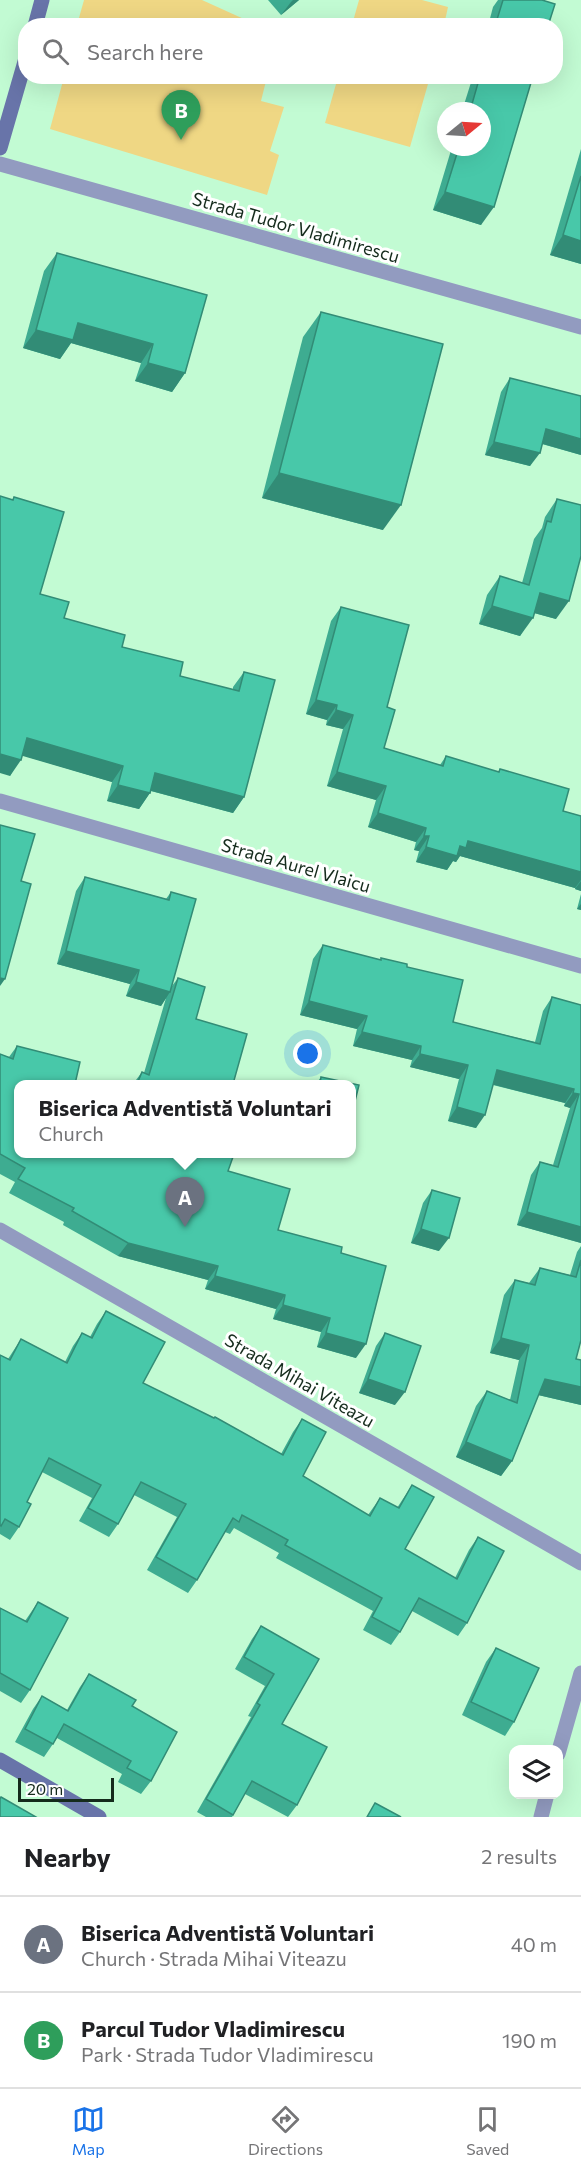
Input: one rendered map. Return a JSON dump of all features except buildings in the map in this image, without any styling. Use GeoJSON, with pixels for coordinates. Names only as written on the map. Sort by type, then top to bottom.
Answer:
{"type":"FeatureCollection","features":[{"type":"Feature","properties":{"kind":"street"},"geometry":{"type":"LineString","coordinates":[[37,18],[42,0]]}},
{"type":"Feature","properties":{"kind":"street"},"geometry":{"type":"LineString","coordinates":[[0,148],[18,84]]}},
{"type":"Feature","properties":{"kind":"street","name":"Strada Tudor Vladimirescu"},"geometry":{"type":"LineString","coordinates":[[0,165],[581,327]]}},
{"type":"Feature","properties":{"kind":"street","name":"Strada Aurel Vlaicu"},"geometry":{"type":"LineString","coordinates":[[0,801],[581,966]]}},
{"type":"Feature","properties":{"kind":"street","name":"Strada Mihai Viteazu"},"geometry":{"type":"LineString","coordinates":[[0,1230],[581,1563]]}},
{"type":"Feature","properties":{"kind":"street"},"geometry":{"type":"LineString","coordinates":[[561,1745],[581,1673]]}},
{"type":"Feature","properties":{"kind":"street"},"geometry":{"type":"LineString","coordinates":[[0,1760],[99,1817]]}},
{"type":"Feature","properties":{"kind":"street"},"geometry":{"type":"LineString","coordinates":[[541,1817],[546,1799]]}},
{"type":"Feature","properties":{"kind":"shaded area"},"geometry":{"type":"Polygon","coordinates":[[[84,0],[202,0],[242,18],[79,18],[84,0]]]}},
{"type":"Feature","properties":{"kind":"shaded area"},"geometry":{"type":"Polygon","coordinates":[[[359,0],[422,0],[448,7],[446,18],[354,18],[359,0]]]}},
{"type":"Feature","properties":{"kind":"shaded area"},"geometry":{"type":"Polygon","coordinates":[[[62,84],[265,84],[261,101],[284,107],[270,151],[279,155],[267,195],[50,129],[62,84]]]}},
{"type":"Feature","properties":{"kind":"shaded area"},"geometry":{"type":"Polygon","coordinates":[[[336,84],[428,84],[410,147],[325,123],[336,84]]]}},
{"type":"Feature","properties":{"kind":"place","name":"Parcul Tudor Vladimirescu"},"geometry":{"type":"Point","coordinates":[181,140]}},
{"type":"Feature","properties":{"kind":"place","name":"Biserica Adventistă Voluntari"},"geometry":{"type":"Point","coordinates":[185,1227]}}]}
